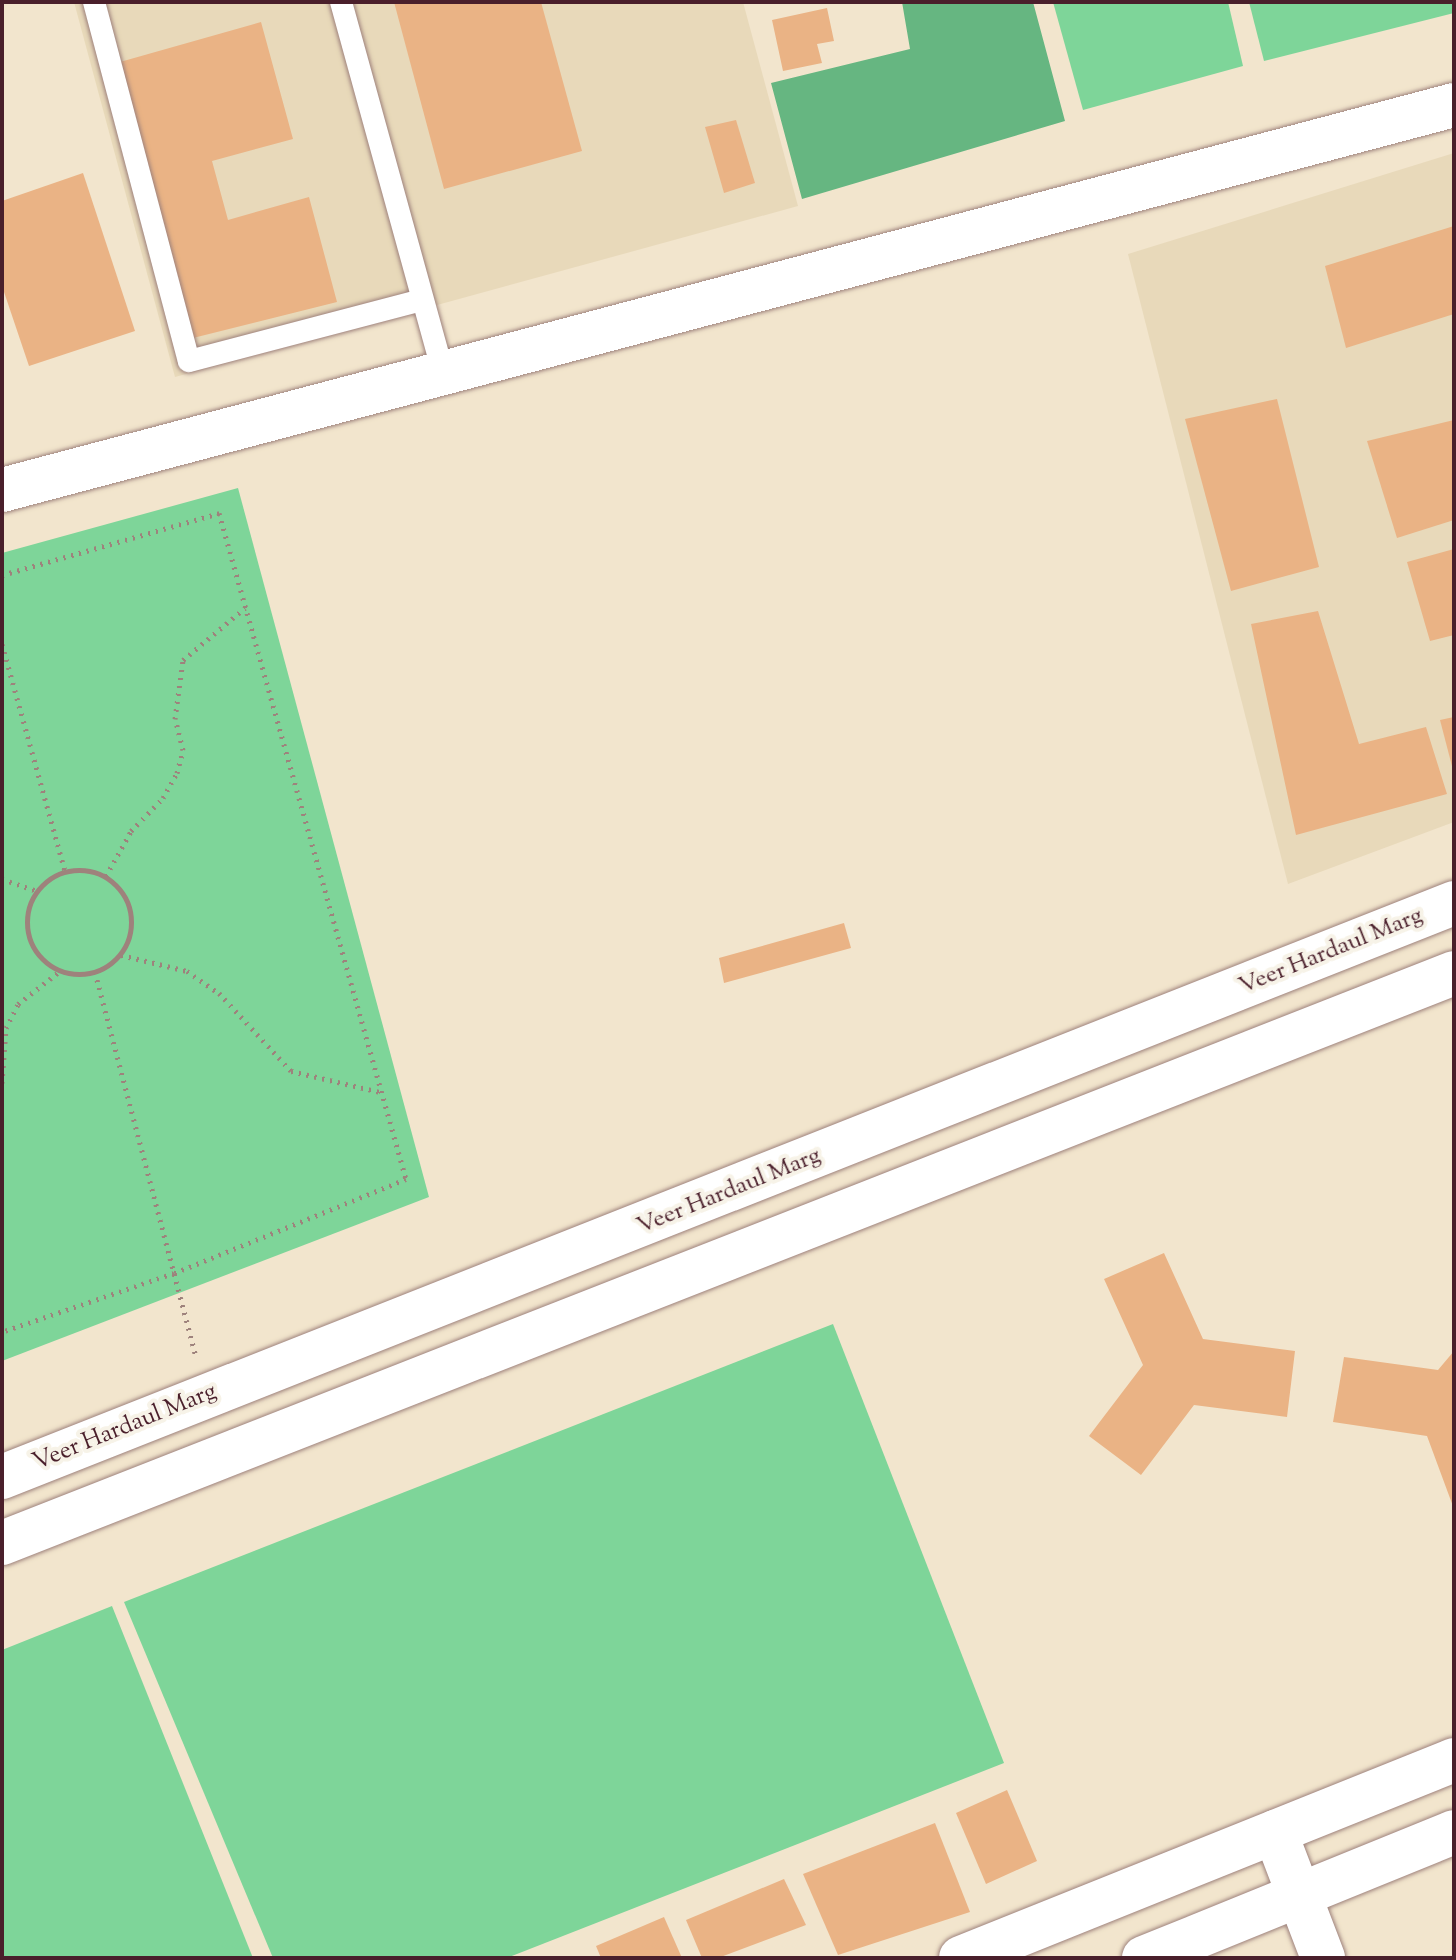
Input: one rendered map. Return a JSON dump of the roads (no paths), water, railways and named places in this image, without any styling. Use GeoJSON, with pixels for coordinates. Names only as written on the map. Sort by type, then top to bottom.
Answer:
{"type":"FeatureCollection","features":[{"type":"Feature","properties":{"kind":"street"},"geometry":{"type":"LineString","coordinates":[[2,490],[1454,105]]}},
{"type":"Feature","properties":{"kind":"street","name":"Veer Hardaul Marg"},"geometry":{"type":"LineString","coordinates":[[2,1477],[1454,903]]}},
{"type":"Feature","properties":{"kind":"street"},"geometry":{"type":"LineString","coordinates":[[2,1543],[1454,973]]}},
{"type":"Feature","properties":{"kind":"street"},"geometry":{"type":"LineString","coordinates":[[961,1958],[1454,1760]]}},
{"type":"Feature","properties":{"kind":"street"},"geometry":{"type":"LineString","coordinates":[[1275,1832],[1323,1958]]}},
{"type":"Feature","properties":{"kind":"street"},"geometry":{"type":"LineString","coordinates":[[1144,1958],[1454,1832]]}},
{"type":"Feature","properties":{"kind":"lane"},"geometry":{"type":"LineString","coordinates":[[94,2],[189,361],[422,300]]}},
{"type":"Feature","properties":{"kind":"lane"},"geometry":{"type":"LineString","coordinates":[[341,2],[443,373]]}}]}
